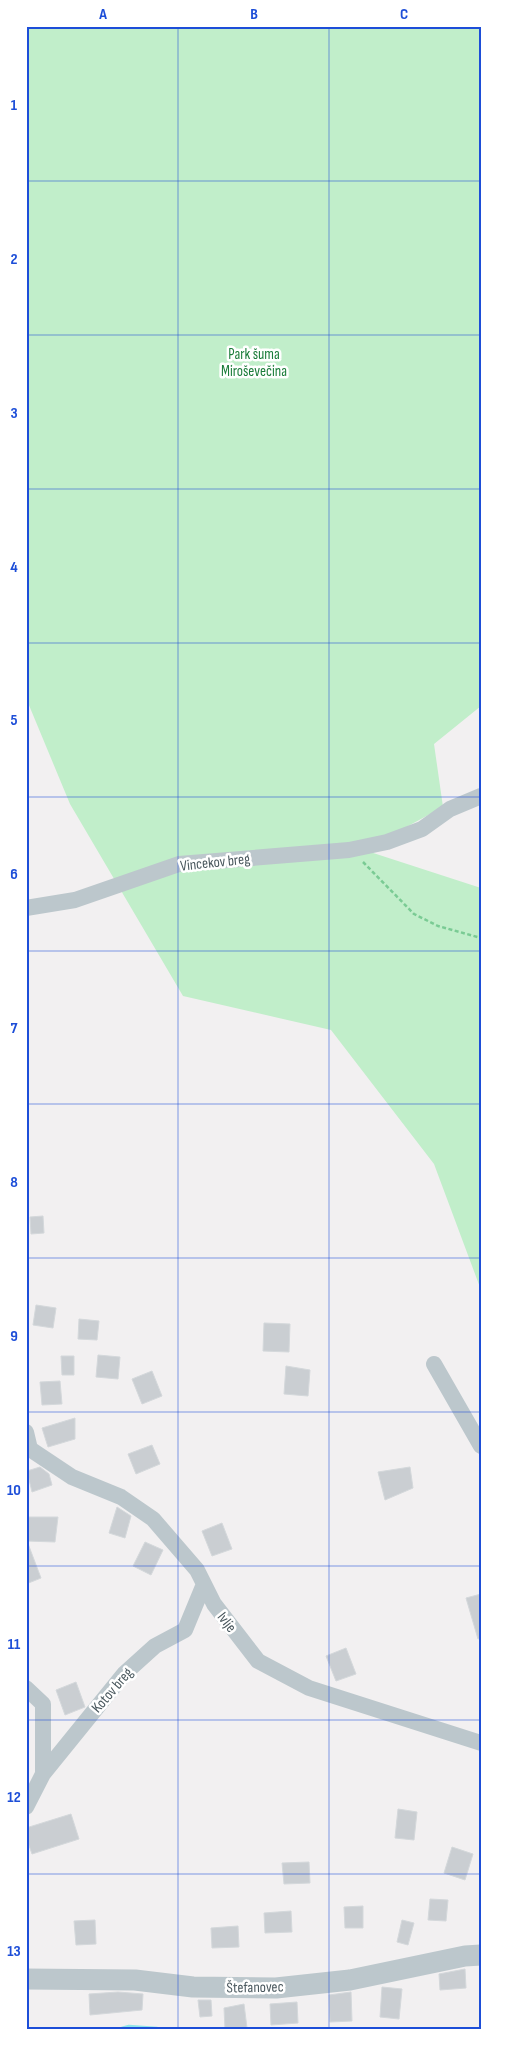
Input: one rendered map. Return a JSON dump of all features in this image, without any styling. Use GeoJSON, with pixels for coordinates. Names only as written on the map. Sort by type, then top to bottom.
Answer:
{"type":"FeatureCollection","features":[{"type":"Feature","properties":{"kind":"street","name":"Vincekov breg"},"geometry":{"type":"LineString","coordinates":[[26,908],[75,900],[179,864],[349,850],[387,842],[422,829],[450,809],[481,796]]}},
{"type":"Feature","properties":{"kind":"street"},"geometry":{"type":"LineString","coordinates":[[434,1364],[481,1446]]}},
{"type":"Feature","properties":{"kind":"street","name":"Ivlje"},"geometry":{"type":"LineString","coordinates":[[26,1432],[28,1456],[121,1497],[153,1518],[197,1570],[214,1604],[258,1661],[309,1688],[481,1744]]}},
{"type":"Feature","properties":{"kind":"street","name":"Kotov breg"},"geometry":{"type":"LineString","coordinates":[[26,1806],[42,1774],[124,1674],[155,1646],[185,1630],[204,1584]]}},
{"type":"Feature","properties":{"kind":"street"},"geometry":{"type":"LineString","coordinates":[[26,1688],[42,1704],[42,1774]]}},
{"type":"Feature","properties":{"kind":"street","name":"Štefanovec"},"geometry":{"type":"LineString","coordinates":[[26,1979],[135,1980],[192,1987],[276,1988],[350,1980],[465,1956],[481,1955]]}},
{"type":"Feature","properties":{"kind":"path"},"geometry":{"type":"LineString","coordinates":[[349,850],[371,869],[414,914],[438,926],[481,938]]}},
{"type":"Feature","properties":{"kind":"green space","name":"Park šuma Miroševečina"},"geometry":{"type":"Polygon","coordinates":[[[26,26],[481,26],[481,706],[434,744],[443,807],[364,850],[481,888],[481,1290],[434,1164],[331,1030],[183,996],[70,804],[26,698],[26,26]]]}},
{"type":"Feature","properties":{"kind":"building"},"geometry":{"type":"Polygon","coordinates":[[[43,1216],[44,1233],[31,1234],[30,1217],[43,1216]]]}},
{"type":"Feature","properties":{"kind":"building"},"geometry":{"type":"Polygon","coordinates":[[[36,1305],[56,1308],[53,1328],[33,1325],[36,1305]]]}},
{"type":"Feature","properties":{"kind":"building"},"geometry":{"type":"Polygon","coordinates":[[[79,1319],[99,1321],[97,1340],[78,1339],[79,1319]]]}},
{"type":"Feature","properties":{"kind":"building"},"geometry":{"type":"Polygon","coordinates":[[[264,1323],[290,1324],[289,1352],[263,1351],[264,1323]]]}},
{"type":"Feature","properties":{"kind":"building"},"geometry":{"type":"Polygon","coordinates":[[[98,1355],[120,1357],[118,1379],[96,1377],[98,1355]]]}},
{"type":"Feature","properties":{"kind":"building"},"geometry":{"type":"Polygon","coordinates":[[[61,1356],[74,1356],[74,1375],[62,1375],[61,1356]]]}},
{"type":"Feature","properties":{"kind":"building"},"geometry":{"type":"Polygon","coordinates":[[[286,1366],[310,1370],[308,1396],[284,1394],[286,1366]]]}},
{"type":"Feature","properties":{"kind":"building"},"geometry":{"type":"Polygon","coordinates":[[[152,1371],[162,1396],[142,1404],[132,1379],[152,1371]]]}},
{"type":"Feature","properties":{"kind":"building"},"geometry":{"type":"Polygon","coordinates":[[[60,1381],[62,1404],[42,1405],[40,1382],[60,1381]]]}},
{"type":"Feature","properties":{"kind":"building"},"geometry":{"type":"Polygon","coordinates":[[[75,1418],[75,1439],[48,1447],[42,1428],[75,1418]]]}},
{"type":"Feature","properties":{"kind":"building"},"geometry":{"type":"Polygon","coordinates":[[[152,1445],[160,1464],[136,1474],[128,1454],[152,1445]]]}},
{"type":"Feature","properties":{"kind":"building"},"geometry":{"type":"Polygon","coordinates":[[[40,1467],[49,1474],[52,1485],[32,1492],[27,1471],[40,1467]]]}},
{"type":"Feature","properties":{"kind":"building"},"geometry":{"type":"Polygon","coordinates":[[[410,1467],[413,1488],[385,1500],[378,1472],[410,1467]]]}},
{"type":"Feature","properties":{"kind":"building"},"geometry":{"type":"Polygon","coordinates":[[[117,1507],[131,1516],[125,1538],[109,1533],[117,1507]]]}},
{"type":"Feature","properties":{"kind":"building"},"geometry":{"type":"Polygon","coordinates":[[[26,1517],[58,1517],[55,1542],[27,1541],[41,1578],[26,1584],[26,1517]]]}},
{"type":"Feature","properties":{"kind":"building"},"geometry":{"type":"Polygon","coordinates":[[[222,1523],[232,1549],[212,1556],[202,1531],[222,1523]]]}},
{"type":"Feature","properties":{"kind":"building"},"geometry":{"type":"Polygon","coordinates":[[[145,1542],[163,1550],[151,1575],[133,1566],[145,1542]]]}},
{"type":"Feature","properties":{"kind":"building"},"geometry":{"type":"Polygon","coordinates":[[[481,1594],[481,1638],[478,1639],[466,1598],[481,1594]]]}},
{"type":"Feature","properties":{"kind":"building"},"geometry":{"type":"Polygon","coordinates":[[[346,1648],[356,1674],[336,1681],[326,1656],[346,1648]]]}},
{"type":"Feature","properties":{"kind":"building"},"geometry":{"type":"Polygon","coordinates":[[[76,1682],[85,1707],[65,1715],[56,1690],[76,1682]]]}},
{"type":"Feature","properties":{"kind":"building"},"geometry":{"type":"Polygon","coordinates":[[[398,1809],[417,1812],[414,1840],[395,1838],[398,1809]]]}},
{"type":"Feature","properties":{"kind":"building"},"geometry":{"type":"Polygon","coordinates":[[[71,1814],[79,1839],[32,1854],[26,1837],[26,1828],[71,1814]]]}},
{"type":"Feature","properties":{"kind":"building"},"geometry":{"type":"Polygon","coordinates":[[[452,1847],[473,1854],[465,1880],[444,1873],[452,1847]]]}},
{"type":"Feature","properties":{"kind":"building"},"geometry":{"type":"Polygon","coordinates":[[[309,1862],[310,1883],[284,1884],[282,1863],[309,1862]]]}},
{"type":"Feature","properties":{"kind":"building"},"geometry":{"type":"Polygon","coordinates":[[[430,1899],[448,1900],[446,1921],[428,1920],[430,1899]]]}},
{"type":"Feature","properties":{"kind":"building"},"geometry":{"type":"Polygon","coordinates":[[[363,1906],[363,1928],[345,1928],[344,1907],[363,1906]]]}},
{"type":"Feature","properties":{"kind":"building"},"geometry":{"type":"Polygon","coordinates":[[[291,1911],[292,1932],[265,1933],[264,1913],[291,1911]]]}},
{"type":"Feature","properties":{"kind":"building"},"geometry":{"type":"Polygon","coordinates":[[[95,1920],[96,1944],[76,1945],[74,1921],[95,1920]]]}},
{"type":"Feature","properties":{"kind":"building"},"geometry":{"type":"Polygon","coordinates":[[[402,1920],[414,1923],[408,1945],[397,1942],[402,1920]]]}},
{"type":"Feature","properties":{"kind":"building"},"geometry":{"type":"Polygon","coordinates":[[[238,1926],[239,1947],[212,1948],[211,1928],[238,1926]]]}},
{"type":"Feature","properties":{"kind":"building"},"geometry":{"type":"Polygon","coordinates":[[[465,1969],[466,1988],[440,1990],[439,1974],[465,1969]]]}},
{"type":"Feature","properties":{"kind":"building"},"geometry":{"type":"Polygon","coordinates":[[[382,1987],[402,1989],[399,2019],[380,2017],[382,1987]]]}},
{"type":"Feature","properties":{"kind":"building"},"geometry":{"type":"Polygon","coordinates":[[[118,1992],[143,1994],[142,2010],[90,2015],[89,1994],[118,1992]]]}},
{"type":"Feature","properties":{"kind":"building"},"geometry":{"type":"Polygon","coordinates":[[[351,1992],[352,2021],[330,2022],[329,1995],[351,1992]]]}},
{"type":"Feature","properties":{"kind":"building"},"geometry":{"type":"Polygon","coordinates":[[[198,2000],[211,2000],[212,2016],[200,2017],[198,2000]]]}},
{"type":"Feature","properties":{"kind":"building"},"geometry":{"type":"Polygon","coordinates":[[[297,2002],[298,2023],[271,2025],[270,2004],[297,2002]]]}},
{"type":"Feature","properties":{"kind":"building"},"geometry":{"type":"Polygon","coordinates":[[[244,2004],[247,2028],[225,2029],[224,2008],[244,2004]]]}},
{"type":"Feature","properties":{"kind":"waterway","name":"Štefanovec"},"geometry":{"type":"LineString","coordinates":[[122,2029],[129,2027],[157,2029]]}}]}
